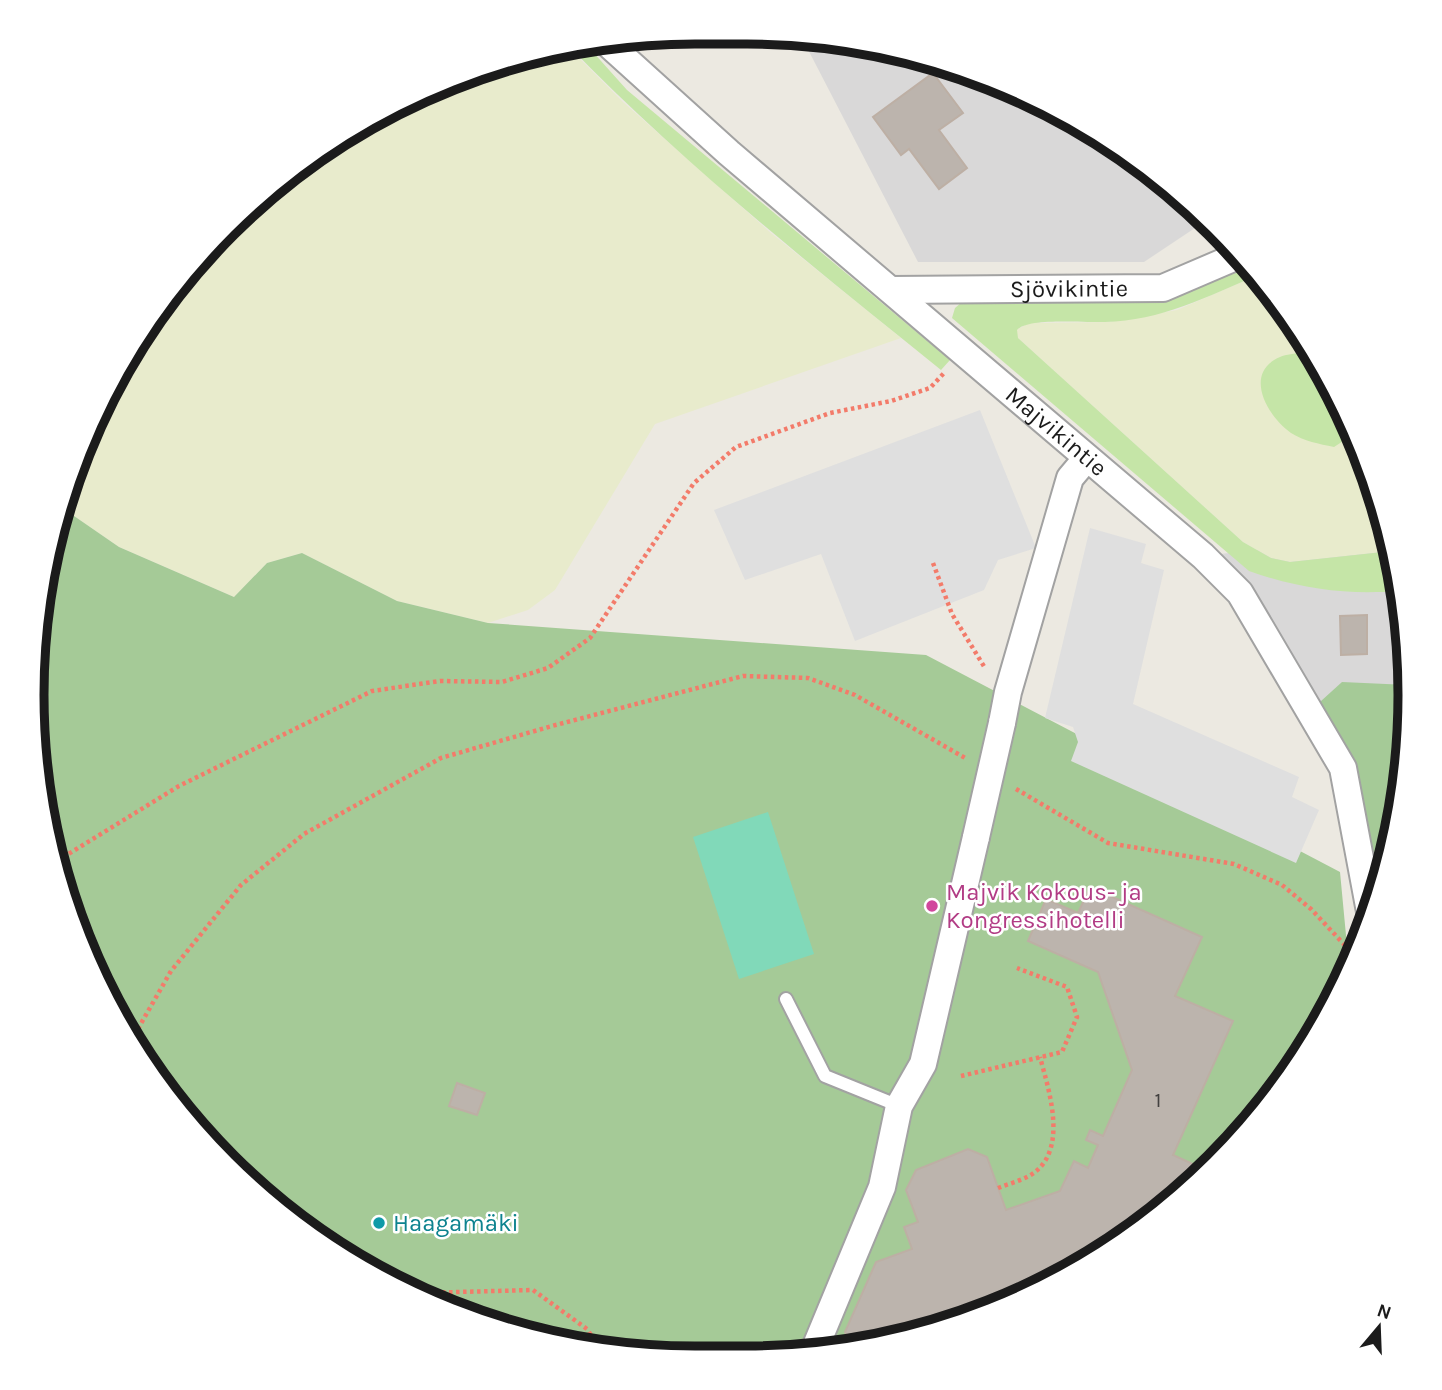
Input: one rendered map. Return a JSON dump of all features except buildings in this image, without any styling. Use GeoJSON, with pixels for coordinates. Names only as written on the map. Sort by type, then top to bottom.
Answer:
{"type":"FeatureCollection","features":[{"type":"Feature","properties":{"kind":"street","name":"Majvikintie"},"geometry":{"type":"LineString","coordinates":[[614,49],[729,153],[964,354],[1078,468],[1203,556],[1240,593],[1343,768],[1367,895]]}},
{"type":"Feature","properties":{"kind":"street","name":"Sjövikintie"},"geometry":{"type":"LineString","coordinates":[[891,290],[1163,288],[1231,259]]}},
{"type":"Feature","properties":{"kind":"street"},"geometry":{"type":"LineString","coordinates":[[817,1342],[882,1187],[899,1106],[923,1064],[1008,692],[1078,468]]}},
{"type":"Feature","properties":{"kind":"lane"},"geometry":{"type":"LineString","coordinates":[[786,999],[825,1076],[899,1106]]}},
{"type":"Feature","properties":{"kind":"path"},"geometry":{"type":"LineString","coordinates":[[64,857],[179,786],[372,691],[440,681],[502,682],[548,668],[590,638],[694,482],[736,446],[830,414],[891,401],[929,388],[964,354]]}},
{"type":"Feature","properties":{"kind":"path"},"geometry":{"type":"LineString","coordinates":[[933,563],[952,614],[996,686],[1008,692]]}},
{"type":"Feature","properties":{"kind":"path"},"geometry":{"type":"LineString","coordinates":[[137,1030],[171,971],[240,885],[304,834],[441,758],[743,676],[808,678],[855,695],[969,760]]}},
{"type":"Feature","properties":{"kind":"path"},"geometry":{"type":"LineString","coordinates":[[1014,788],[1108,843],[1234,864],[1282,885],[1311,909],[1347,948]]}},
{"type":"Feature","properties":{"kind":"path"},"geometry":{"type":"LineString","coordinates":[[961,1076],[1062,1052],[1077,1017],[1067,987],[1017,968]]}},
{"type":"Feature","properties":{"kind":"path"},"geometry":{"type":"LineString","coordinates":[[998,1188],[1031,1175],[1044,1161],[1053,1139],[1052,1103],[1040,1057]]}},
{"type":"Feature","properties":{"kind":"path"},"geometry":{"type":"LineString","coordinates":[[440,1294],[533,1290],[587,1329],[593,1338]]}},
{"type":"Feature","properties":{"kind":"shaded area"},"geometry":{"type":"Polygon","coordinates":[[[806,47],[874,56],[916,66],[996,93],[1073,131],[1109,154],[1143,178],[1199,226],[1144,262],[918,262],[806,47]]]}},
{"type":"Feature","properties":{"kind":"shaded area"},"geometry":{"type":"Polygon","coordinates":[[[980,410],[1036,548],[998,560],[984,590],[855,641],[821,554],[745,580],[714,510],[980,410]]]}},
{"type":"Feature","properties":{"kind":"shaded area"},"geometry":{"type":"Polygon","coordinates":[[[1090,528],[1146,544],[1141,563],[1164,570],[1133,704],[1299,777],[1292,797],[1319,810],[1296,863],[1071,761],[1078,742],[1073,727],[1045,718],[1090,528]]]}},
{"type":"Feature","properties":{"kind":"shaded area"},"geometry":{"type":"Polygon","coordinates":[[[1378,535],[1393,610],[1397,652],[1397,738],[1393,779],[1343,768],[1203,556],[1378,535]]]}},
{"type":"Feature","properties":{"kind":"green space"},"geometry":{"type":"Polygon","coordinates":[[[593,52],[627,90],[950,360],[941,370],[796,253],[656,131],[577,54],[593,52]]]}},
{"type":"Feature","properties":{"kind":"green space"},"geometry":{"type":"Polygon","coordinates":[[[576,55],[623,102],[771,233],[901,338],[655,424],[555,590],[528,610],[488,623],[397,601],[302,553],[267,563],[234,597],[119,547],[70,513],[78,486],[93,446],[131,369],[178,299],[205,266],[234,234],[266,205],[299,178],[369,131],[446,93],[526,66],[576,55]]]}},
{"type":"Feature","properties":{"kind":"green space"},"geometry":{"type":"Polygon","coordinates":[[[1237,266],[1248,279],[1165,312],[1125,321],[1033,323],[1017,330],[1018,338],[1243,542],[1271,558],[1290,562],[1382,552],[1390,591],[1323,589],[1249,571],[952,318],[955,308],[962,302],[1165,298],[1237,266]]]}},
{"type":"Feature","properties":{"kind":"green space"},"geometry":{"type":"Polygon","coordinates":[[[1248,279],[1288,333],[1333,411],[1364,486],[1382,552],[1290,562],[1271,558],[1243,542],[1018,338],[1016,330],[1029,323],[1109,322],[1177,310],[1248,279]]]}},
{"type":"Feature","properties":{"kind":"green space"},"geometry":{"type":"Polygon","coordinates":[[[1300,352],[1346,439],[1334,447],[1306,440],[1291,433],[1274,417],[1263,395],[1262,373],[1269,364],[1282,356],[1300,352]]]}},
{"type":"Feature","properties":{"kind":"green space"},"geometry":{"type":"Polygon","coordinates":[[[70,513],[119,547],[234,597],[267,563],[302,553],[397,601],[488,623],[926,655],[1340,872],[1347,948],[1311,1021],[1288,1057],[1264,1091],[1208,1156],[1143,1212],[1073,1259],[996,1297],[956,1312],[874,1334],[832,1341],[747,1346],[652,1345],[568,1334],[526,1324],[446,1297],[407,1279],[369,1259],[299,1212],[234,1156],[205,1124],[178,1091],[131,1021],[93,944],[78,904],[56,822],[49,780],[45,738],[45,652],[56,568],[66,526],[70,513]]]}},
{"type":"Feature","properties":{"kind":"green space"},"geometry":{"type":"Polygon","coordinates":[[[1342,682],[1398,685],[1393,780],[1386,822],[1370,885],[1355,823],[1310,711],[1342,682]]]}},
{"type":"Feature","properties":{"kind":"green space"},"geometry":{"type":"Polygon","coordinates":[[[768,812],[814,954],[739,979],[693,837],[768,812]]]}},
{"type":"Feature","properties":{"kind":"place","name":"Majvik Kokous- ja Kongressihotelli"},"geometry":{"type":"Point","coordinates":[932,906]}},
{"type":"Feature","properties":{"kind":"place","name":"Haagamäki"},"geometry":{"type":"Point","coordinates":[379,1223]}}]}
